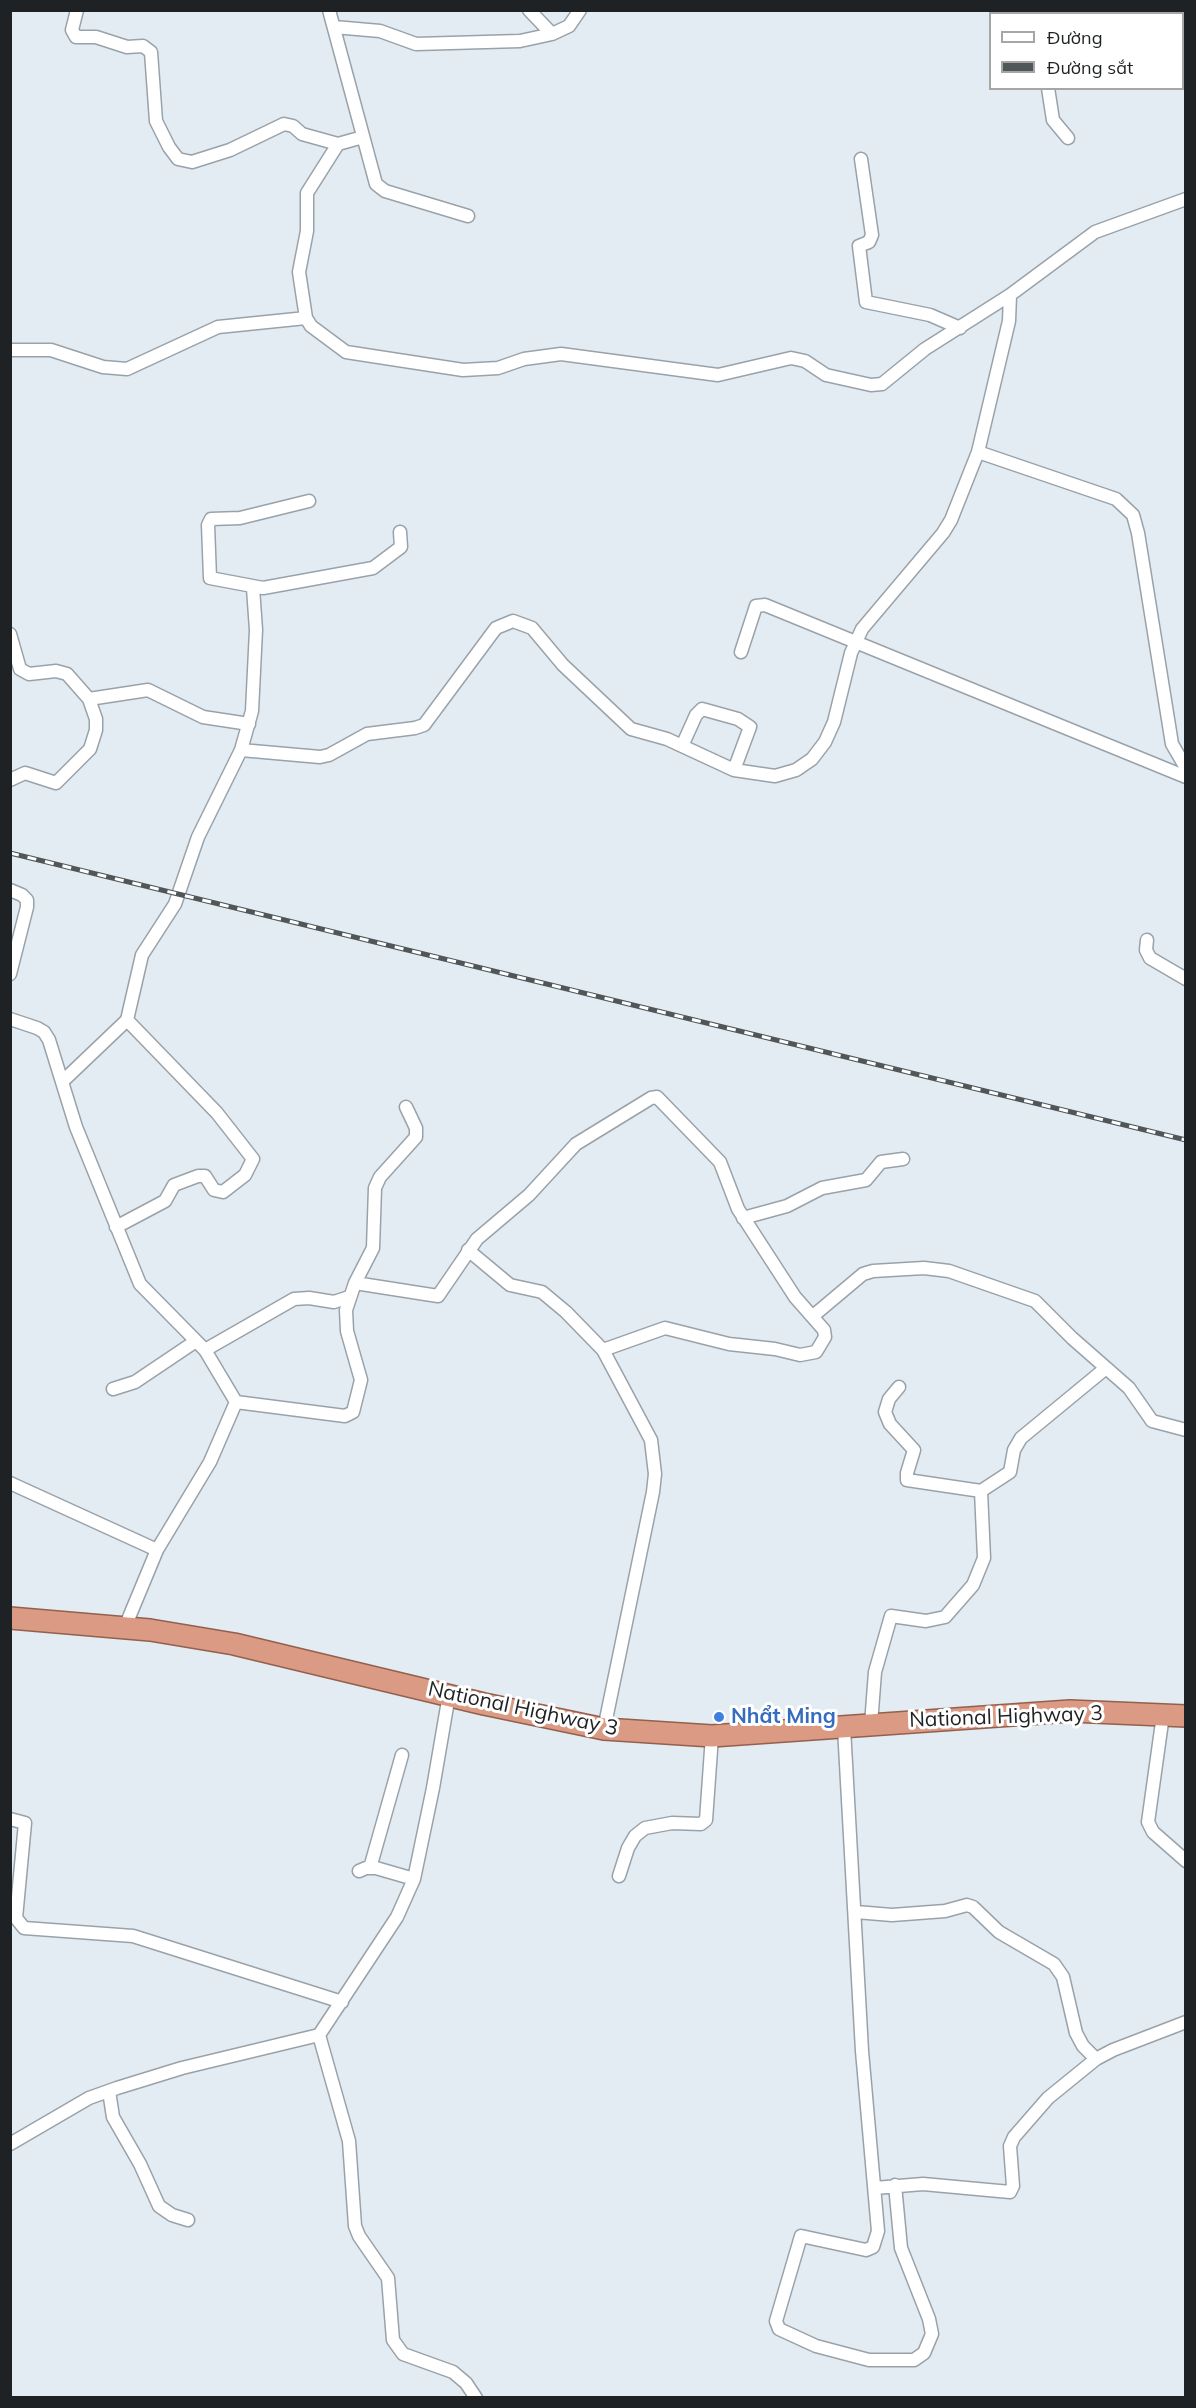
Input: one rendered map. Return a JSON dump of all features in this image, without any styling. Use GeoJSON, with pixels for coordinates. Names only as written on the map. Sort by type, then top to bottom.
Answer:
{"type":"FeatureCollection","features":[{"type":"Feature","properties":{"kind":"highway","name":"National Highway 3"},"geometry":{"type":"LineString","coordinates":[[10,1618],[125,1627],[234,1644],[604,1729],[712,1736],[1070,1711],[1185,1716]]}},
{"type":"Feature","properties":{"kind":"street"},"geometry":{"type":"LineString","coordinates":[[77,10],[72,30],[76,37],[96,37],[127,47],[148,48],[152,58],[156,121],[171,151],[178,159],[192,162],[230,150],[284,124],[293,126],[302,134],[338,144],[363,137]]}},
{"type":"Feature","properties":{"kind":"street"},"geometry":{"type":"LineString","coordinates":[[329,10],[379,188],[468,216]]}},
{"type":"Feature","properties":{"kind":"street"},"geometry":{"type":"LineString","coordinates":[[529,10],[552,34]]}},
{"type":"Feature","properties":{"kind":"street"},"geometry":{"type":"LineString","coordinates":[[334,27],[380,31],[416,44],[520,41],[552,34],[569,26],[580,10]]}},
{"type":"Feature","properties":{"kind":"street"},"geometry":{"type":"LineString","coordinates":[[1048,90],[1053,120],[1068,138]]}},
{"type":"Feature","properties":{"kind":"street"},"geometry":{"type":"LineString","coordinates":[[338,144],[307,193],[307,231],[299,272],[306,318],[312,326],[346,352],[451,369],[498,368],[524,358],[561,354],[718,375],[791,358],[806,361],[826,375],[871,385],[890,379],[925,349],[1010,295],[1095,232],[1185,199]]}},
{"type":"Feature","properties":{"kind":"street"},"geometry":{"type":"LineString","coordinates":[[861,159],[872,235],[869,242],[859,246],[866,302],[930,315],[960,328]]}},
{"type":"Feature","properties":{"kind":"street"},"geometry":{"type":"LineString","coordinates":[[241,750],[320,757],[329,755],[367,734],[424,725],[496,628],[504,622],[513,621],[532,628],[563,665],[631,729],[682,746],[734,770],[775,776],[796,770],[812,759],[825,742],[834,722],[855,641],[862,629],[943,533],[978,452],[1009,321],[1010,295]]}},
{"type":"Feature","properties":{"kind":"street"},"geometry":{"type":"LineString","coordinates":[[10,350],[51,350],[103,367],[127,369],[218,327],[306,318]]}},
{"type":"Feature","properties":{"kind":"street"},"geometry":{"type":"LineString","coordinates":[[978,452],[1116,499],[1133,515],[1138,533],[1172,744],[1185,768]]}},
{"type":"Feature","properties":{"kind":"street"},"geometry":{"type":"LineString","coordinates":[[309,501],[249,516],[208,521],[210,578],[253,588],[317,580],[374,568],[401,547],[400,532]]}},
{"type":"Feature","properties":{"kind":"street"},"geometry":{"type":"LineString","coordinates":[[63,1081],[127,1020],[142,955],[175,904],[198,837],[241,750],[249,724],[256,630],[253,588]]}},
{"type":"Feature","properties":{"kind":"street"},"geometry":{"type":"LineString","coordinates":[[741,652],[756,606],[760,604],[1185,777]]}},
{"type":"Feature","properties":{"kind":"street"},"geometry":{"type":"LineString","coordinates":[[10,634],[20,669],[24,673],[62,671],[89,699],[96,719],[94,740],[90,749],[56,783],[25,772],[10,780]]}},
{"type":"Feature","properties":{"kind":"street"},"geometry":{"type":"LineString","coordinates":[[89,699],[148,690],[202,717],[249,724]]}},
{"type":"Feature","properties":{"kind":"street"},"geometry":{"type":"LineString","coordinates":[[682,746],[696,715],[702,709],[738,719],[750,727],[734,770]]}},
{"type":"Feature","properties":{"kind":"street"},"geometry":{"type":"LineString","coordinates":[[10,890],[27,900],[27,907],[10,974]]}},
{"type":"Feature","properties":{"kind":"street"},"geometry":{"type":"LineString","coordinates":[[1147,940],[1146,950],[1150,958],[1185,979]]}},
{"type":"Feature","properties":{"kind":"street"},"geometry":{"type":"LineString","coordinates":[[10,1019],[44,1032],[63,1081],[76,1127],[140,1284],[200,1345],[236,1402]]}},
{"type":"Feature","properties":{"kind":"street"},"geometry":{"type":"LineString","coordinates":[[116,1227],[165,1201],[174,1185],[198,1176],[205,1176],[214,1190],[223,1192],[245,1175],[253,1159],[218,1113],[127,1020]]}},
{"type":"Feature","properties":{"kind":"street"},"geometry":{"type":"LineString","coordinates":[[355,1283],[438,1296],[468,1250],[486,1230],[528,1195],[576,1144],[651,1098],[662,1100],[720,1162],[734,1201],[743,1218],[795,1297],[824,1329],[825,1336],[822,1345],[809,1355],[729,1344],[665,1328],[603,1350]]}},
{"type":"Feature","properties":{"kind":"street"},"geometry":{"type":"LineString","coordinates":[[236,1402],[350,1415],[361,1380],[347,1331],[346,1310],[355,1283],[373,1248],[375,1188],[380,1177],[416,1137],[416,1128],[406,1107]]}},
{"type":"Feature","properties":{"kind":"street"},"geometry":{"type":"LineString","coordinates":[[743,1218],[787,1206],[822,1188],[866,1180],[881,1162],[903,1159]]}},
{"type":"Feature","properties":{"kind":"street"},"geometry":{"type":"LineString","coordinates":[[468,1250],[510,1285],[542,1292],[566,1312],[603,1350],[645,1425],[655,1456],[655,1474],[604,1729]]}},
{"type":"Feature","properties":{"kind":"street"},"geometry":{"type":"LineString","coordinates":[[813,1316],[863,1274],[873,1271],[936,1269],[1028,1297],[1135,1394],[1152,1421],[1185,1430]]}},
{"type":"Feature","properties":{"kind":"street"},"geometry":{"type":"LineString","coordinates":[[113,1389],[135,1382],[200,1345],[294,1299],[309,1298],[334,1302],[349,1297]]}},
{"type":"Feature","properties":{"kind":"street"},"geometry":{"type":"LineString","coordinates":[[899,1387],[889,1399],[885,1412],[890,1424],[914,1450],[906,1473],[907,1480],[981,1491],[1010,1473],[1014,1450],[1021,1438],[1107,1368]]}},
{"type":"Feature","properties":{"kind":"street"},"geometry":{"type":"LineString","coordinates":[[125,1627],[157,1550],[210,1462],[236,1402]]}},
{"type":"Feature","properties":{"kind":"street"},"geometry":{"type":"LineString","coordinates":[[10,1483],[157,1550]]}},
{"type":"Feature","properties":{"kind":"street"},"geometry":{"type":"LineString","coordinates":[[871,1724],[874,1672],[891,1616],[926,1621],[945,1617],[973,1585],[980,1572],[984,1558],[981,1491]]}},
{"type":"Feature","properties":{"kind":"street"},"geometry":{"type":"LineString","coordinates":[[10,2144],[80,2103],[109,2091],[182,2068],[319,2035],[397,1917],[414,1879],[433,1788],[448,1695]]}},
{"type":"Feature","properties":{"kind":"street"},"geometry":{"type":"LineString","coordinates":[[1163,1714],[1148,1822],[1151,1829],[1185,1862]]}},
{"type":"Feature","properties":{"kind":"street"},"geometry":{"type":"LineString","coordinates":[[844,1728],[862,2050],[878,2231],[873,2247],[866,2250],[857,2250],[801,2236],[776,2324],[782,2331],[859,2358],[914,2360],[924,2354],[932,2334],[929,2319],[901,2248],[895,2186]]}},
{"type":"Feature","properties":{"kind":"street"},"geometry":{"type":"LineString","coordinates":[[619,1876],[628,1848],[635,1836],[645,1828],[672,1823],[701,1824],[706,1820],[712,1736]]}},
{"type":"Feature","properties":{"kind":"street"},"geometry":{"type":"LineString","coordinates":[[402,1755],[365,1869],[414,1879]]}},
{"type":"Feature","properties":{"kind":"street"},"geometry":{"type":"LineString","coordinates":[[10,1819],[25,1823],[16,1918],[24,1929],[133,1936],[342,2002]]}},
{"type":"Feature","properties":{"kind":"street"},"geometry":{"type":"LineString","coordinates":[[856,1912],[892,1915],[945,1911],[967,1905],[973,1907],[999,1932],[1054,1964],[1063,1977],[1076,2033],[1083,2046],[1096,2059]]}},
{"type":"Feature","properties":{"kind":"street"},"geometry":{"type":"LineString","coordinates":[[875,2188],[923,2184],[1010,2192],[1013,2187],[1009,2156],[1014,2137],[1048,2098],[1096,2059],[1185,2022]]}},
{"type":"Feature","properties":{"kind":"street"},"geometry":{"type":"LineString","coordinates":[[319,2035],[349,2141],[355,2226],[359,2236],[388,2278],[393,2340],[403,2354],[453,2372],[466,2383],[476,2397]]}},
{"type":"Feature","properties":{"kind":"street"},"geometry":{"type":"LineString","coordinates":[[109,2091],[112,2117],[140,2164],[159,2206],[172,2216],[188,2220]]}},
{"type":"Feature","properties":{"kind":"railway"},"geometry":{"type":"LineString","coordinates":[[10,853],[1186,1140]]}},
{"type":"Feature","properties":{"kind":"place","name":"Nhẩt Ming"},"geometry":{"type":"Point","coordinates":[719,1717]}}]}
